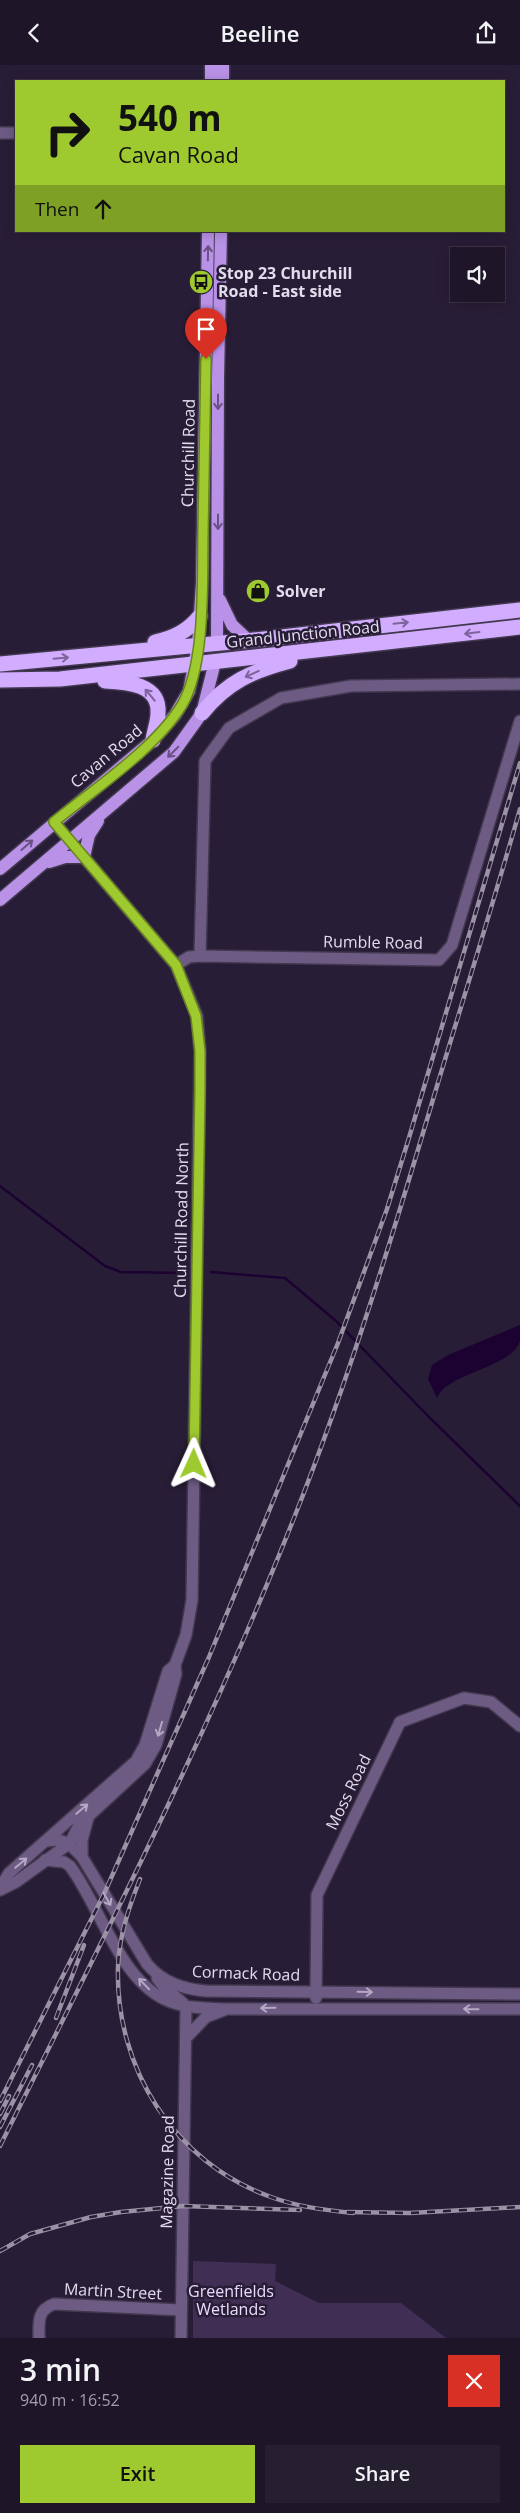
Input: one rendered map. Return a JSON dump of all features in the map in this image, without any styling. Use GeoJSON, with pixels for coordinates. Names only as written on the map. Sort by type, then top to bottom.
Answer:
{"type":"FeatureCollection","features":[{"type":"Feature","properties":{"kind":"highway","name":"Grand Junction Road"},"geometry":{"type":"LineString","coordinates":[[0,663],[248,640],[520,610]]}},
{"type":"Feature","properties":{"kind":"highway"},"geometry":{"type":"LineString","coordinates":[[97,655],[176,636],[192,625],[200,616]]}},
{"type":"Feature","properties":{"kind":"highway","name":"Grand Junction Road"},"geometry":{"type":"LineString","coordinates":[[0,680],[60,679],[520,627]]}},
{"type":"Feature","properties":{"kind":"highway"},"geometry":{"type":"LineString","coordinates":[[215,662],[217,643]]}},
{"type":"Feature","properties":{"kind":"highway"},"geometry":{"type":"LineString","coordinates":[[202,713],[217,694],[234,682],[276,664],[332,649]]}},
{"type":"Feature","properties":{"kind":"highway"},"geometry":{"type":"LineString","coordinates":[[60,679],[140,685],[149,692],[158,707],[153,740]]}},
{"type":"Feature","properties":{"kind":"main road"},"geometry":{"type":"LineString","coordinates":[[211,65],[211,80]]}},
{"type":"Feature","properties":{"kind":"main road"},"geometry":{"type":"LineString","coordinates":[[223,65],[223,80]]}},
{"type":"Feature","properties":{"kind":"main road","name":"Churchill Road"},"geometry":{"type":"LineString","coordinates":[[208,232],[217,643]]}},
{"type":"Feature","properties":{"kind":"main road","name":"Churchill Road"},"geometry":{"type":"LineString","coordinates":[[198,645],[221,232]]}},
{"type":"Feature","properties":{"kind":"main road"},"geometry":{"type":"LineString","coordinates":[[217,590],[226,616],[232,625],[248,640]]}},
{"type":"Feature","properties":{"kind":"main road","name":"Cavan Road"},"geometry":{"type":"LineString","coordinates":[[0,869],[153,740],[182,705],[189,691],[198,645]]}},
{"type":"Feature","properties":{"kind":"main road"},"geometry":{"type":"LineString","coordinates":[[0,900],[174,752],[202,713],[215,662]]}},
{"type":"Feature","properties":{"kind":"main road"},"geometry":{"type":"LineString","coordinates":[[42,865],[65,857],[84,857],[89,835],[104,810]]}},
{"type":"Feature","properties":{"kind":"street"},"geometry":{"type":"LineString","coordinates":[[0,133],[15,133]]}},
{"type":"Feature","properties":{"kind":"street"},"geometry":{"type":"LineString","coordinates":[[200,956],[205,761],[229,728],[281,698],[351,686],[520,684]]}},
{"type":"Feature","properties":{"kind":"street","name":"Rumble Road"},"geometry":{"type":"LineString","coordinates":[[176,965],[189,957],[200,956],[439,959],[452,945],[520,721]]}},
{"type":"Feature","properties":{"kind":"street","name":"Churchill Road North"},"geometry":{"type":"LineString","coordinates":[[0,1889],[16,1882],[70,1843],[79,1825],[134,1776],[152,1753],[176,1674],[175,1665],[186,1635],[192,1600],[199,1036],[192,1003],[176,965],[54,822]]}},
{"type":"Feature","properties":{"kind":"street","name":"Churchill Road North"},"geometry":{"type":"LineString","coordinates":[[0,1889],[9,1873],[136,1761],[145,1745],[168,1671],[175,1665]]}},
{"type":"Feature","properties":{"kind":"street","name":"Moss Road"},"geometry":{"type":"LineString","coordinates":[[316,2007],[317,1895],[400,1722],[464,1698],[491,1703],[520,1726]]}},
{"type":"Feature","properties":{"kind":"street"},"geometry":{"type":"LineString","coordinates":[[82,1857],[82,1840],[88,1817]]}},
{"type":"Feature","properties":{"kind":"street"},"geometry":{"type":"LineString","coordinates":[[46,1841],[58,1839],[70,1843]]}},
{"type":"Feature","properties":{"kind":"street","name":"Cormack Road"},"geometry":{"type":"LineString","coordinates":[[70,1843],[82,1857],[148,1964],[162,1977],[176,1985],[191,1990],[216,1991],[520,1994]]}},
{"type":"Feature","properties":{"kind":"street","name":"Cormack Road"},"geometry":{"type":"LineString","coordinates":[[45,1860],[64,1862],[70,1866],[120,1951],[146,1987],[165,2000],[186,2006],[228,2009],[316,2007],[520,2009]]}},
{"type":"Feature","properties":{"kind":"street"},"geometry":{"type":"LineString","coordinates":[[148,1964],[164,1987],[186,2006],[216,1991]]}},
{"type":"Feature","properties":{"kind":"street","name":"Magazine Road"},"geometry":{"type":"LineString","coordinates":[[181,2338],[186,2006]]}},
{"type":"Feature","properties":{"kind":"street"},"geometry":{"type":"LineString","coordinates":[[186,2038],[206,2017],[228,2009]]}},
{"type":"Feature","properties":{"kind":"street","name":"Martin Street"},"geometry":{"type":"LineString","coordinates":[[39,2338],[39,2315],[44,2308],[54,2304],[181,2310]]}},
{"type":"Feature","properties":{"kind":"green space","name":"Greenfields Wetlands"},"geometry":{"type":"Polygon","coordinates":[[[193,2261],[276,2264],[275,2281],[319,2303],[401,2303],[446,2338],[193,2338],[193,2261]]]}},
{"type":"Feature","properties":{"kind":"shaded area"},"geometry":{"type":"Polygon","coordinates":[[[520,1325],[520,1341],[515,1350],[505,1358],[453,1382],[443,1389],[437,1398],[428,1379],[432,1365],[448,1355],[520,1325]]]}},
{"type":"Feature","properties":{"kind":"waterway"},"geometry":{"type":"LineString","coordinates":[[0,1186],[105,1266],[121,1272],[185,1273]]}},
{"type":"Feature","properties":{"kind":"waterway"},"geometry":{"type":"LineString","coordinates":[[211,1272],[285,1278],[336,1321],[429,1417],[520,1506]]}},
{"type":"Feature","properties":{"kind":"railway"},"geometry":{"type":"LineString","coordinates":[[0,2101],[104,1894],[209,1657],[338,1343],[387,1209],[520,763]]}},
{"type":"Feature","properties":{"kind":"railway"},"geometry":{"type":"LineString","coordinates":[[0,2146],[191,1757],[227,1678],[294,1518],[353,1358],[490,913],[520,809]]}},
{"type":"Feature","properties":{"kind":"railway"},"geometry":{"type":"LineString","coordinates":[[140,1879],[128,1911],[120,1944],[118,1967],[120,2004],[127,2040],[140,2075],[157,2107],[179,2136],[206,2161],[236,2181],[271,2197],[301,2206],[353,2213]]}},
{"type":"Feature","properties":{"kind":"railway"},"geometry":{"type":"LineString","coordinates":[[56,2018],[84,1945]]}},
{"type":"Feature","properties":{"kind":"railway"},"geometry":{"type":"LineString","coordinates":[[0,2127],[32,2065]]}},
{"type":"Feature","properties":{"kind":"railway"},"geometry":{"type":"LineString","coordinates":[[0,2114],[9,2096]]}},
{"type":"Feature","properties":{"kind":"railway"},"geometry":{"type":"LineString","coordinates":[[0,2251],[30,2234],[91,2217],[121,2212],[183,2206],[300,2210]]}},
{"type":"Feature","properties":{"kind":"railway"},"geometry":{"type":"LineString","coordinates":[[347,2212],[410,2213],[520,2207]]}},
{"type":"Feature","properties":{"kind":"place","name":"Stop 23 Churchill Road - East side"},"geometry":{"type":"Point","coordinates":[201,282]}},
{"type":"Feature","properties":{"kind":"place","name":"Solver"},"geometry":{"type":"Point","coordinates":[258,591]}},
{"type":"Feature","properties":{"kind":"route"},"geometry":{"type":"LineString","coordinates":[[194,1464],[200,1090],[200,1051],[196,1016],[190,996],[176,965],[54,822],[153,740],[175,715],[189,691],[198,645],[202,583],[206,359]]}}]}
